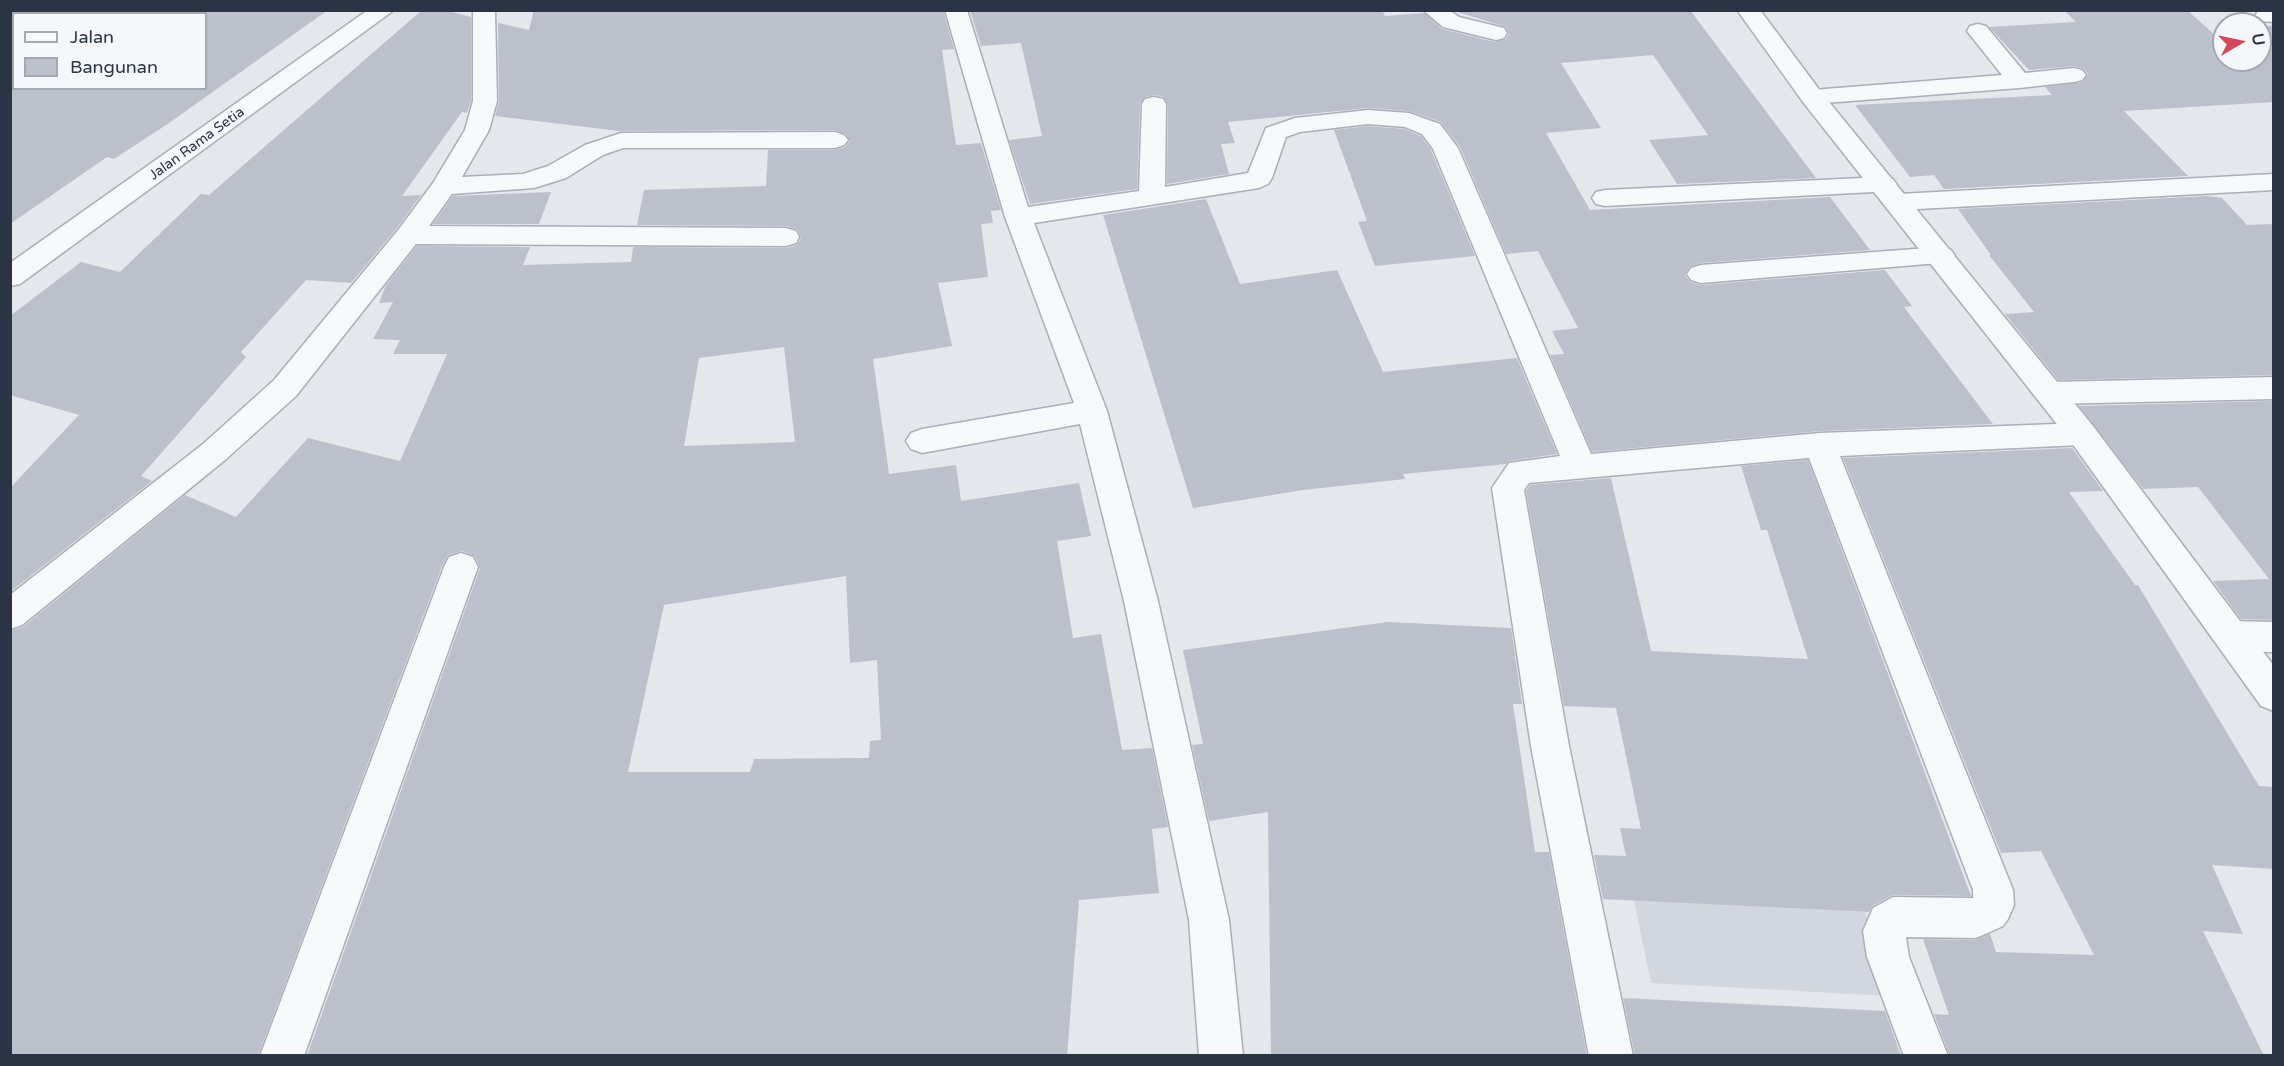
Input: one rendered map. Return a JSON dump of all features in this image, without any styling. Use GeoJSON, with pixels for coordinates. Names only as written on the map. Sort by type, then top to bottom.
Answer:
{"type":"FeatureCollection","features":[{"type":"Feature","properties":{"kind":"street","name":"Jalan Rama Setia"},"geometry":{"type":"LineString","coordinates":[[10,277],[383,10]]}},
{"type":"Feature","properties":{"kind":"street"},"geometry":{"type":"LineString","coordinates":[[10,615],[214,452],[285,387],[409,235],[444,186],[477,130],[485,101],[484,10]]}},
{"type":"Feature","properties":{"kind":"street"},"geometry":{"type":"LineString","coordinates":[[956,10],[1018,217],[1092,411],[1141,601],[1209,920],[1221,1056]]}},
{"type":"Feature","properties":{"kind":"street"},"geometry":{"type":"LineString","coordinates":[[1434,10],[1457,24],[1496,33]]}},
{"type":"Feature","properties":{"kind":"street"},"geometry":{"type":"LineString","coordinates":[[1748,10],[1812,97],[2082,434],[2274,695]]}},
{"type":"Feature","properties":{"kind":"street"},"geometry":{"type":"LineString","coordinates":[[1977,31],[2019,81]]}},
{"type":"Feature","properties":{"kind":"street"},"geometry":{"type":"LineString","coordinates":[[1812,97],[2074,75]]}},
{"type":"Feature","properties":{"kind":"street"},"geometry":{"type":"LineString","coordinates":[[1152,198],[1154,104]]}},
{"type":"Feature","properties":{"kind":"street"},"geometry":{"type":"LineString","coordinates":[[1018,217],[1250,182],[1259,178],[1275,134],[1295,125],[1368,117],[1410,120],[1431,129],[1445,148],[1581,468]]}},
{"type":"Feature","properties":{"kind":"street"},"geometry":{"type":"LineString","coordinates":[[444,186],[525,182],[557,172],[594,150],[621,141],[835,140]]}},
{"type":"Feature","properties":{"kind":"street"},"geometry":{"type":"LineString","coordinates":[[1605,198],[1891,193],[2274,182]]}},
{"type":"Feature","properties":{"kind":"street"},"geometry":{"type":"LineString","coordinates":[[409,235],[786,237]]}},
{"type":"Feature","properties":{"kind":"street"},"geometry":{"type":"LineString","coordinates":[[1701,274],[1941,256]]}},
{"type":"Feature","properties":{"kind":"street"},"geometry":{"type":"LineString","coordinates":[[2050,393],[2274,388]]}},
{"type":"Feature","properties":{"kind":"street"},"geometry":{"type":"LineString","coordinates":[[922,441],[1092,411]]}},
{"type":"Feature","properties":{"kind":"street"},"geometry":{"type":"LineString","coordinates":[[1611,1056],[1550,746],[1508,488],[1520,472],[1820,446],[2082,434]]}},
{"type":"Feature","properties":{"kind":"street"},"geometry":{"type":"LineString","coordinates":[[1820,446],[1993,890],[1994,905],[1989,912],[1976,918],[1893,917],[1887,922],[1884,931],[1888,957],[1926,1056]]}},
{"type":"Feature","properties":{"kind":"street"},"geometry":{"type":"LineString","coordinates":[[282,1056],[461,567]]}},
{"type":"Feature","properties":{"kind":"street"},"geometry":{"type":"LineString","coordinates":[[2231,636],[2274,637]]}},
{"type":"Feature","properties":{"kind":"shaded area"},"geometry":{"type":"Polygon","coordinates":[[[1634,900],[1865,912],[1890,996],[1651,983],[1634,900]]]}},
{"type":"Feature","properties":{"kind":"building"},"geometry":{"type":"Polygon","coordinates":[[[188,10],[328,10],[169,123],[114,159],[107,157],[10,224],[10,40],[12,40],[12,90],[207,90],[207,12],[179,12],[188,10]]]}},
{"type":"Feature","properties":{"kind":"building"},"geometry":{"type":"Polygon","coordinates":[[[444,10],[471,17],[471,101],[467,113],[462,112],[402,196],[421,195],[397,228],[351,283],[306,280],[241,352],[246,357],[141,476],[152,481],[10,592],[10,488],[79,415],[10,395],[10,316],[81,262],[120,272],[201,194],[209,195],[421,11],[444,10]]]}},
{"type":"Feature","properties":{"kind":"building"},"geometry":{"type":"Polygon","coordinates":[[[534,10],[943,10],[954,49],[942,50],[956,145],[981,143],[1001,210],[991,211],[993,223],[981,224],[988,277],[938,283],[952,346],[873,359],[889,474],[956,465],[961,501],[1079,483],[1091,536],[1057,541],[1073,638],[1101,634],[1122,750],[1152,748],[1168,827],[1152,829],[1159,893],[1079,900],[1067,1056],[307,1056],[480,568],[475,556],[462,551],[448,555],[442,566],[258,1056],[10,1056],[10,631],[23,627],[185,495],[236,517],[308,438],[400,461],[447,354],[393,354],[400,340],[373,339],[393,302],[379,303],[386,285],[417,246],[530,247],[523,265],[631,262],[633,247],[787,248],[797,245],[801,238],[798,230],[787,226],[637,225],[644,190],[766,186],[768,150],[835,150],[845,147],[850,141],[846,134],[835,130],[619,131],[495,116],[499,101],[498,23],[529,30],[534,10]],[[784,347],[699,358],[684,446],[795,442],[784,347]],[[846,576],[664,605],[628,772],[750,772],[754,759],[869,758],[870,741],[881,740],[877,660],[850,663],[846,576]]]}},
{"type":"Feature","properties":{"kind":"building"},"geometry":{"type":"Polygon","coordinates":[[[970,10],[1382,10],[1385,16],[1424,13],[1442,29],[1495,42],[1506,39],[1509,34],[1506,27],[1454,11],[1690,10],[1816,178],[1677,184],[1649,140],[1708,135],[1653,55],[1561,63],[1601,128],[1546,133],[1590,210],[1830,197],[1870,250],[1701,263],[1689,267],[1685,275],[1690,282],[1701,285],[1885,270],[1912,306],[1904,307],[1993,424],[1820,431],[1592,452],[1550,355],[1564,354],[1552,331],[1578,328],[1538,251],[1506,254],[1460,147],[1441,122],[1409,111],[1368,108],[1228,122],[1235,143],[1221,144],[1229,174],[1167,184],[1168,104],[1163,97],[1154,95],[1145,97],[1140,104],[1137,189],[1030,204],[1009,140],[1042,136],[1021,43],[981,46],[970,10]]]}},
{"type":"Feature","properties":{"kind":"building"},"geometry":{"type":"Polygon","coordinates":[[[2064,10],[2187,10],[2212,32],[2212,72],[2272,72],[2272,25],[2274,25],[2274,102],[2124,111],[2188,176],[1944,189],[1934,175],[1910,177],[1855,105],[2052,95],[2045,87],[2083,82],[2088,74],[2083,68],[2075,66],[2029,70],[1989,27],[2076,22],[2064,10]]]}},
{"type":"Feature","properties":{"kind":"building"},"geometry":{"type":"Polygon","coordinates":[[[1368,126],[1404,129],[1421,136],[1431,150],[1475,256],[1375,266],[1358,222],[1367,221],[1334,130],[1368,126]]]}},
{"type":"Feature","properties":{"kind":"building"},"geometry":{"type":"Polygon","coordinates":[[[551,192],[539,224],[433,224],[453,196],[551,192]]]}},
{"type":"Feature","properties":{"kind":"building"},"geometry":{"type":"Polygon","coordinates":[[[2208,196],[2222,198],[2247,225],[2274,224],[2274,375],[2058,380],[2005,314],[2034,312],[1989,255],[1991,255],[1958,209],[2208,196]]]}},
{"type":"Feature","properties":{"kind":"building"},"geometry":{"type":"Polygon","coordinates":[[[1206,199],[1240,284],[1337,270],[1383,372],[1517,358],[1557,454],[1509,461],[1506,464],[1403,474],[1405,479],[1303,490],[1193,508],[1103,215],[1206,199]]]}},
{"type":"Feature","properties":{"kind":"building"},"geometry":{"type":"Polygon","coordinates":[[[2274,401],[2274,620],[2241,619],[2213,581],[2269,579],[2198,487],[2143,489],[2079,406],[2274,401]]]}},
{"type":"Feature","properties":{"kind":"building"},"geometry":{"type":"Polygon","coordinates":[[[2072,448],[2103,491],[2069,492],[2135,585],[2138,585],[2259,786],[2274,787],[2274,869],[2212,865],[2243,934],[2203,931],[2264,1056],[1950,1056],[1934,1014],[1949,1015],[1923,939],[1976,940],[1990,934],[1996,952],[2094,955],[2041,851],[2001,853],[1843,458],[2072,448]]]}},
{"type":"Feature","properties":{"kind":"building"},"geometry":{"type":"Polygon","coordinates":[[[1808,460],[1971,896],[1893,895],[1872,906],[1869,912],[1603,899],[1594,855],[1626,856],[1620,828],[1641,829],[1616,708],[1564,706],[1526,491],[1530,485],[1611,478],[1651,651],[1808,659],[1767,530],[1761,530],[1741,466],[1808,460]]]}},
{"type":"Feature","properties":{"kind":"building"},"geometry":{"type":"Polygon","coordinates":[[[1388,622],[1511,628],[1522,704],[1513,704],[1535,852],[1549,852],[1587,1056],[1271,1056],[1268,812],[1209,821],[1192,745],[1203,744],[1183,650],[1388,622]]]}},
{"type":"Feature","properties":{"kind":"building"},"geometry":{"type":"Polygon","coordinates":[[[1623,998],[1885,1011],[1901,1056],[1635,1056],[1623,998]]]}}]}
